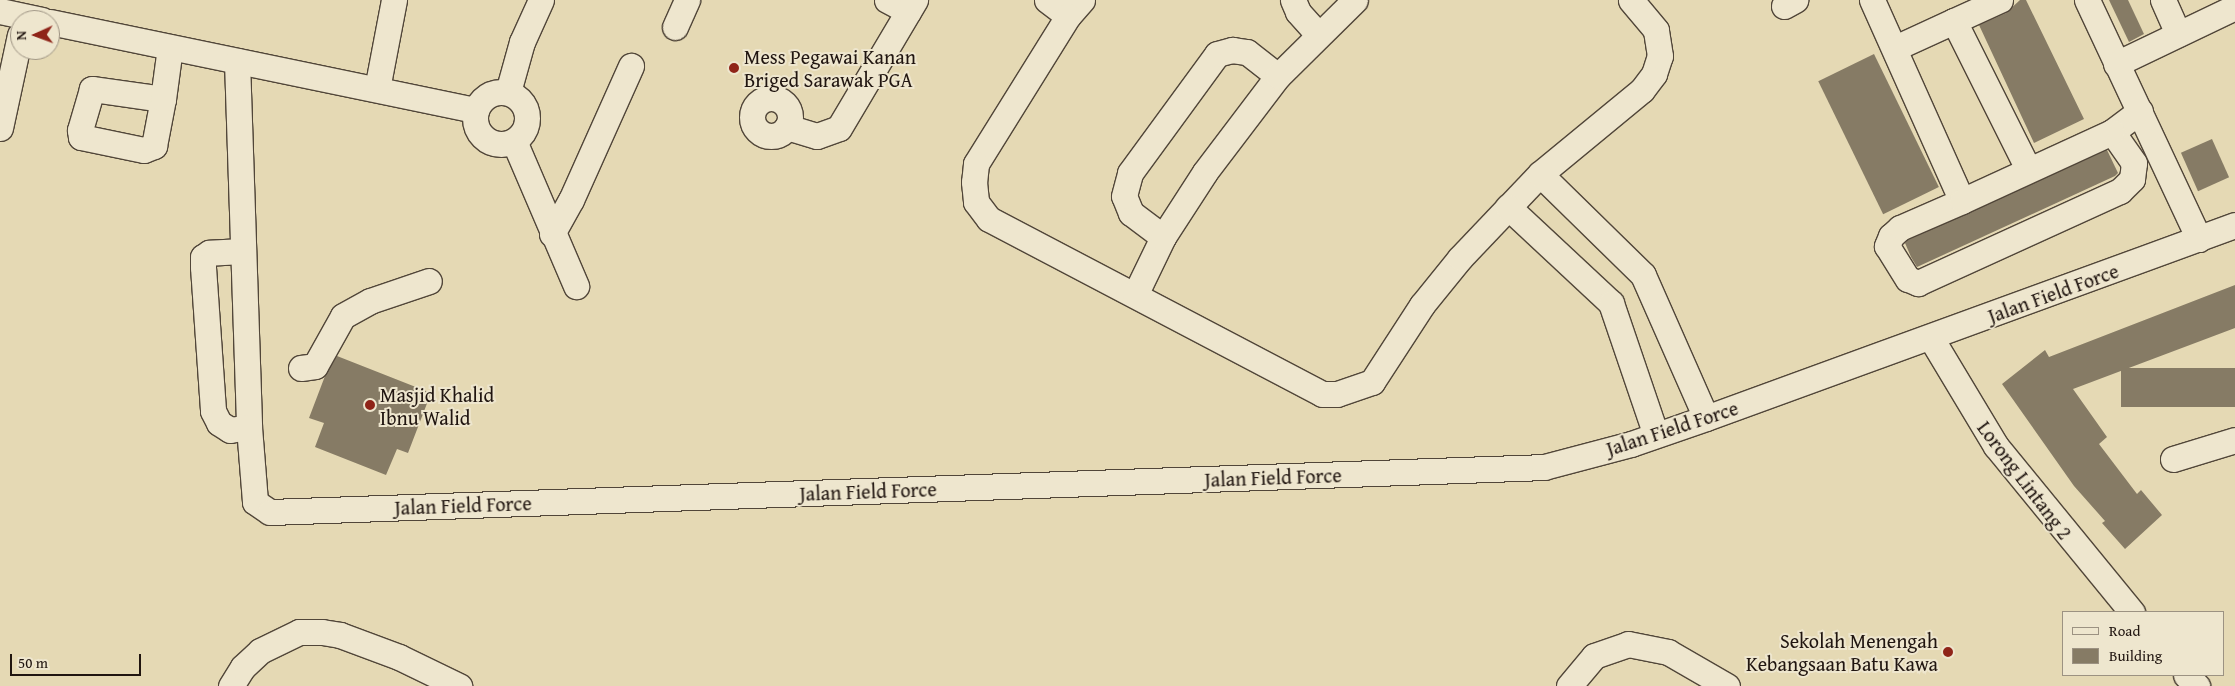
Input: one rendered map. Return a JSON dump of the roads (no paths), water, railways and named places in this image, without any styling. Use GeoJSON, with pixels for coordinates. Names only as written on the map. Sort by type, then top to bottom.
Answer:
{"type":"FeatureCollection","features":[{"type":"Feature","properties":{"kind":"street"},"geometry":{"type":"LineString","coordinates":[[377,89],[394,0]]}},
{"type":"Feature","properties":{"kind":"street"},"geometry":{"type":"LineString","coordinates":[[508,92],[522,42],[541,0]]}},
{"type":"Feature","properties":{"kind":"street"},"geometry":{"type":"LineString","coordinates":[[675,27],[687,0]]}},
{"type":"Feature","properties":{"kind":"street"},"geometry":{"type":"LineString","coordinates":[[1047,0],[1075,8],[976,164],[974,182],[976,202],[989,219],[1322,394],[1338,394],[1372,382],[1422,305],[1508,207],[1540,174],[1642,90],[1654,74],[1660,56],[1656,30],[1631,0]]}},
{"type":"Feature","properties":{"kind":"street"},"geometry":{"type":"LineString","coordinates":[[1293,0],[1298,12],[1318,34]]}},
{"type":"Feature","properties":{"kind":"street"},"geometry":{"type":"LineString","coordinates":[[1134,295],[1163,237],[1204,172],[1278,76],[1318,34],[1355,0]]}},
{"type":"Feature","properties":{"kind":"street"},"geometry":{"type":"LineString","coordinates":[[1872,0],[1962,201]]}},
{"type":"Feature","properties":{"kind":"street"},"geometry":{"type":"LineString","coordinates":[[1895,48],[2000,0]]}},
{"type":"Feature","properties":{"kind":"street"},"geometry":{"type":"LineString","coordinates":[[2087,0],[2199,239]]}},
{"type":"Feature","properties":{"kind":"street"},"geometry":{"type":"LineString","coordinates":[[2163,0],[2178,34]]}},
{"type":"Feature","properties":{"kind":"street"},"geometry":{"type":"LineString","coordinates":[[787,126],[817,136],[839,128],[903,4]]}},
{"type":"Feature","properties":{"kind":"street"},"geometry":{"type":"LineString","coordinates":[[2116,64],[2235,7]]}},
{"type":"Feature","properties":{"kind":"street"},"geometry":{"type":"LineString","coordinates":[[1954,21],[2028,169]]}},
{"type":"Feature","properties":{"kind":"street"},"geometry":{"type":"LineString","coordinates":[[60,24],[476,110]]}},
{"type":"Feature","properties":{"kind":"street"},"geometry":{"type":"LineString","coordinates":[[162,99],[170,47]]}},
{"type":"Feature","properties":{"kind":"street"},"geometry":{"type":"LineString","coordinates":[[1163,237],[1131,213],[1124,196],[1130,173],[1218,54],[1232,50],[1248,52],[1278,76]]}},
{"type":"Feature","properties":{"kind":"street"},"geometry":{"type":"LineString","coordinates":[[0,128],[17,60]]}},
{"type":"Feature","properties":{"kind":"street"},"geometry":{"type":"LineString","coordinates":[[237,61],[249,427],[230,430],[219,422],[213,411],[202,267],[203,257],[209,253],[243,251]]}},
{"type":"Feature","properties":{"kind":"street"},"geometry":{"type":"LineString","coordinates":[[552,234],[571,200],[631,66]]}},
{"type":"Feature","properties":{"kind":"street"},"geometry":{"type":"LineString","coordinates":[[508,92],[521,101],[527,115],[522,134],[514,141],[504,144],[484,138],[475,120],[476,110],[488,94],[508,92]]}},
{"type":"Feature","properties":{"kind":"street"},"geometry":{"type":"LineString","coordinates":[[2112,132],[2134,163],[2132,179],[2120,191],[1918,283],[1908,279],[1896,266],[1888,246],[1891,236],[1900,228],[2112,132],[2140,111]]}},
{"type":"Feature","properties":{"kind":"street"},"geometry":{"type":"LineString","coordinates":[[514,141],[552,234],[576,286]]}},
{"type":"Feature","properties":{"kind":"street"},"geometry":{"type":"LineString","coordinates":[[1540,174],[1643,275],[1706,418]]}},
{"type":"Feature","properties":{"kind":"street"},"geometry":{"type":"LineString","coordinates":[[1508,207],[1611,303],[1656,435]]}},
{"type":"Feature","properties":{"kind":"street","name":"Jalan Field Force"},"geometry":{"type":"LineString","coordinates":[[249,427],[255,502],[270,512],[1544,467],[1656,435],[1706,418],[1931,338],[2235,226]]}},
{"type":"Feature","properties":{"kind":"street"},"geometry":{"type":"LineString","coordinates":[[302,368],[315,366],[343,316],[370,301],[429,281]]}},
{"type":"Feature","properties":{"kind":"street","name":"Lorong Lintang 2"},"geometry":{"type":"LineString","coordinates":[[1931,338],[1996,446],[2131,611]]}},
{"type":"Feature","properties":{"kind":"street"},"geometry":{"type":"LineString","coordinates":[[2173,459],[2235,440]]}},
{"type":"Feature","properties":{"kind":"street"},"geometry":{"type":"LineString","coordinates":[[231,686],[243,667],[260,651],[299,632],[322,632],[340,635],[399,658],[459,686]]}},
{"type":"Feature","properties":{"kind":"street"},"geometry":{"type":"LineString","coordinates":[[1568,686],[1594,656],[1628,644],[1668,652],[1727,686]]}},
{"type":"Feature","properties":{"kind":"place","name":"Mess Pegawai Kanan Briged Sarawak PGA"},"geometry":{"type":"Point","coordinates":[734,68]}},
{"type":"Feature","properties":{"kind":"place","name":"Masjid Khalid Ibnu Walid"},"geometry":{"type":"Point","coordinates":[370,405]}},
{"type":"Feature","properties":{"kind":"place","name":"Sekolah Menengah Kebangsaan Batu Kawa"},"geometry":{"type":"Point","coordinates":[1948,652]}}]}
